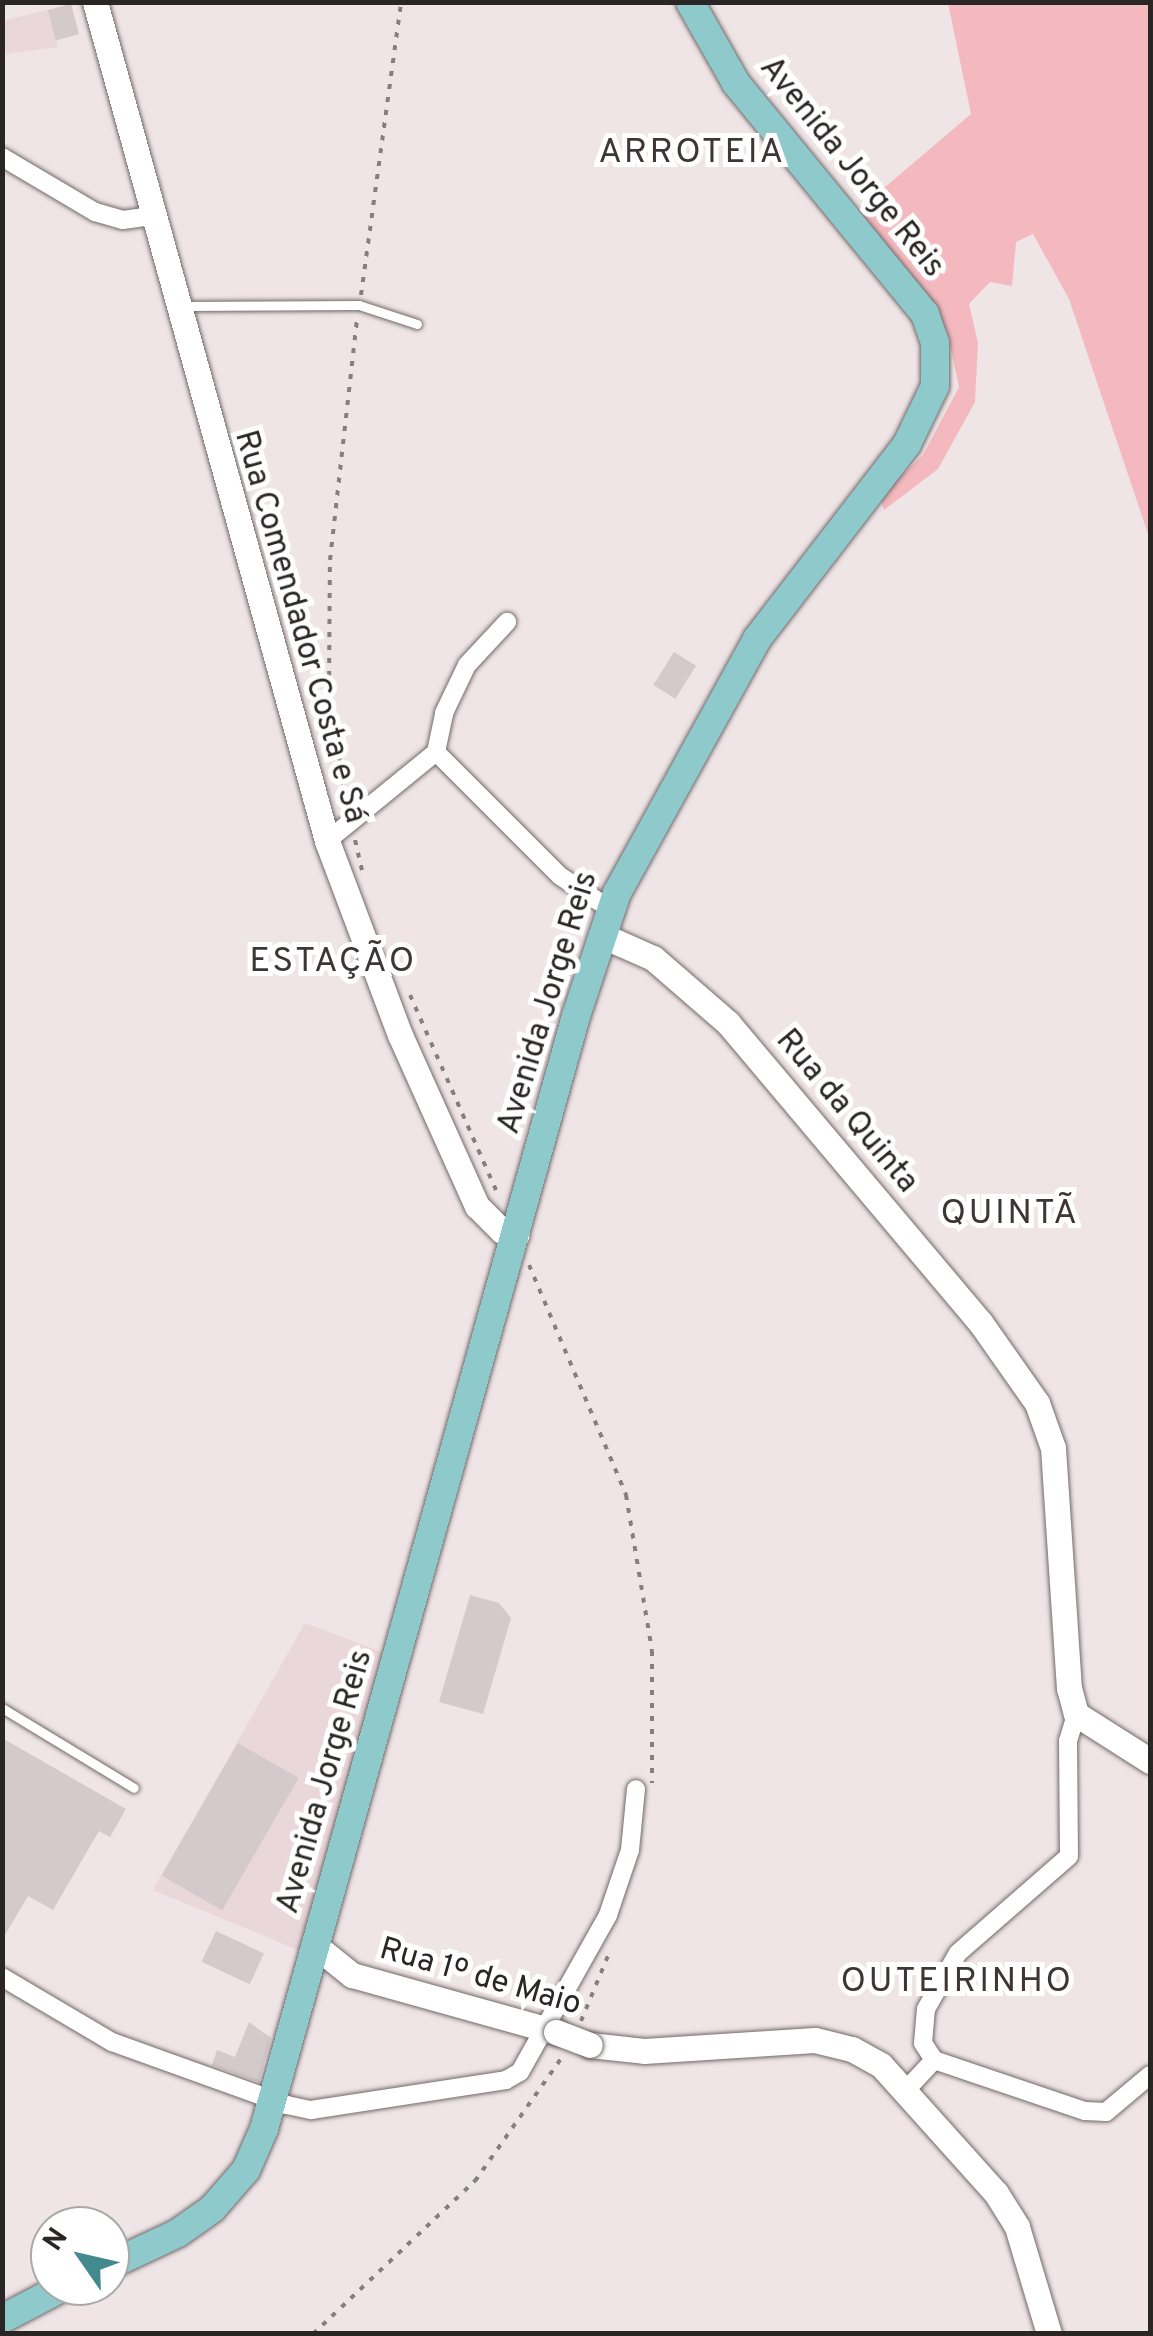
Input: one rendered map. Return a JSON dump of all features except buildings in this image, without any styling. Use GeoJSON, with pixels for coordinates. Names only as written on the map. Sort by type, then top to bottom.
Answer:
{"type":"FeatureCollection","features":[{"type":"Feature","properties":{"kind":"main road","name":"Rua Comendador Costa e Sá"},"geometry":{"type":"LineString","coordinates":[[95,2],[174,305],[326,841],[400,1034],[477,1206],[502,1231],[516,1235]]}},
{"type":"Feature","properties":{"kind":"main road","name":"Avenida Jorge Reis"},"geometry":{"type":"LineString","coordinates":[[130,2257],[178,2234],[222,2200],[252,2158],[273,2102],[606,922],[654,815],[757,639],[908,444],[929,407],[936,376],[924,314],[736,82],[690,2]]}},
{"type":"Feature","properties":{"kind":"main road","name":"Rua da Quinta"},"geometry":{"type":"LineString","coordinates":[[606,922],[728,1023],[980,1322],[1036,1403],[1053,1448],[1069,1688],[1076,1714]]}},
{"type":"Feature","properties":{"kind":"main road"},"geometry":{"type":"LineString","coordinates":[[1076,1714],[1150,1761]]}},
{"type":"Feature","properties":{"kind":"main road","name":"Rua 1º de Maio"},"geometry":{"type":"LineString","coordinates":[[317,1947],[352,1975],[590,2044],[644,2050],[815,2040],[852,2049],[908,2089],[1017,2227],[1049,2334]]}},
{"type":"Feature","properties":{"kind":"main road","name":"Rua 1º de Maio"},"geometry":{"type":"LineString","coordinates":[[307,1984],[352,1975]]}},
{"type":"Feature","properties":{"kind":"main road"},"geometry":{"type":"LineString","coordinates":[[2,2318],[30,2304]]}},
{"type":"Feature","properties":{"kind":"street"},"geometry":{"type":"LineString","coordinates":[[2,157],[94,212],[124,220],[150,216]]}},
{"type":"Feature","properties":{"kind":"street"},"geometry":{"type":"LineString","coordinates":[[326,841],[436,752],[444,713],[467,665],[507,622]]}},
{"type":"Feature","properties":{"kind":"street"},"geometry":{"type":"LineString","coordinates":[[436,752],[606,922]]}},
{"type":"Feature","properties":{"kind":"street"},"geometry":{"type":"LineString","coordinates":[[1076,1714],[1068,1741],[1069,1856],[958,1953],[926,2010],[923,2043],[934,2060],[1085,2111],[1106,2112],[1150,2076]]}},
{"type":"Feature","properties":{"kind":"street"},"geometry":{"type":"LineString","coordinates":[[2,1977],[112,2042],[273,2102],[311,2110],[506,2080],[520,2072],[549,2030],[608,1915],[630,1850],[636,1789]]}},
{"type":"Feature","properties":{"kind":"street"},"geometry":{"type":"LineString","coordinates":[[908,2089],[934,2060]]}},
{"type":"Feature","properties":{"kind":"lane"},"geometry":{"type":"LineString","coordinates":[[174,305],[359,305],[417,324]]}},
{"type":"Feature","properties":{"kind":"lane"},"geometry":{"type":"LineString","coordinates":[[2,1708],[134,1788]]}},
{"type":"Feature","properties":{"kind":"shaded area"},"geometry":{"type":"Polygon","coordinates":[[[948,3],[1150,3],[1150,540],[1069,299],[1033,234],[1016,242],[1012,286],[990,282],[969,304],[978,343],[975,402],[938,469],[884,510],[880,497],[923,455],[959,387],[947,331],[858,210],[971,114],[948,3]]]}},
{"type":"Feature","properties":{"kind":"shaded area"},"geometry":{"type":"Polygon","coordinates":[[[71,4],[79,34],[56,41],[58,47],[6,54],[2,21],[71,4]]]}},
{"type":"Feature","properties":{"kind":"shaded area"},"geometry":{"type":"Polygon","coordinates":[[[305,1623],[385,1653],[298,1950],[153,1890],[305,1623]]]}},
{"type":"Feature","properties":{"kind":"district","name":"ARROTEIA"},"geometry":{"type":"Point","coordinates":[692,153]}},
{"type":"Feature","properties":{"kind":"district","name":"ESTAÇÃO"},"geometry":{"type":"Point","coordinates":[333,962]}},
{"type":"Feature","properties":{"kind":"district","name":"QUINTÃ"},"geometry":{"type":"Point","coordinates":[1010,1214]}},
{"type":"Feature","properties":{"kind":"district","name":"OUTEIRINHO"},"geometry":{"type":"Point","coordinates":[957,1982]}}]}
